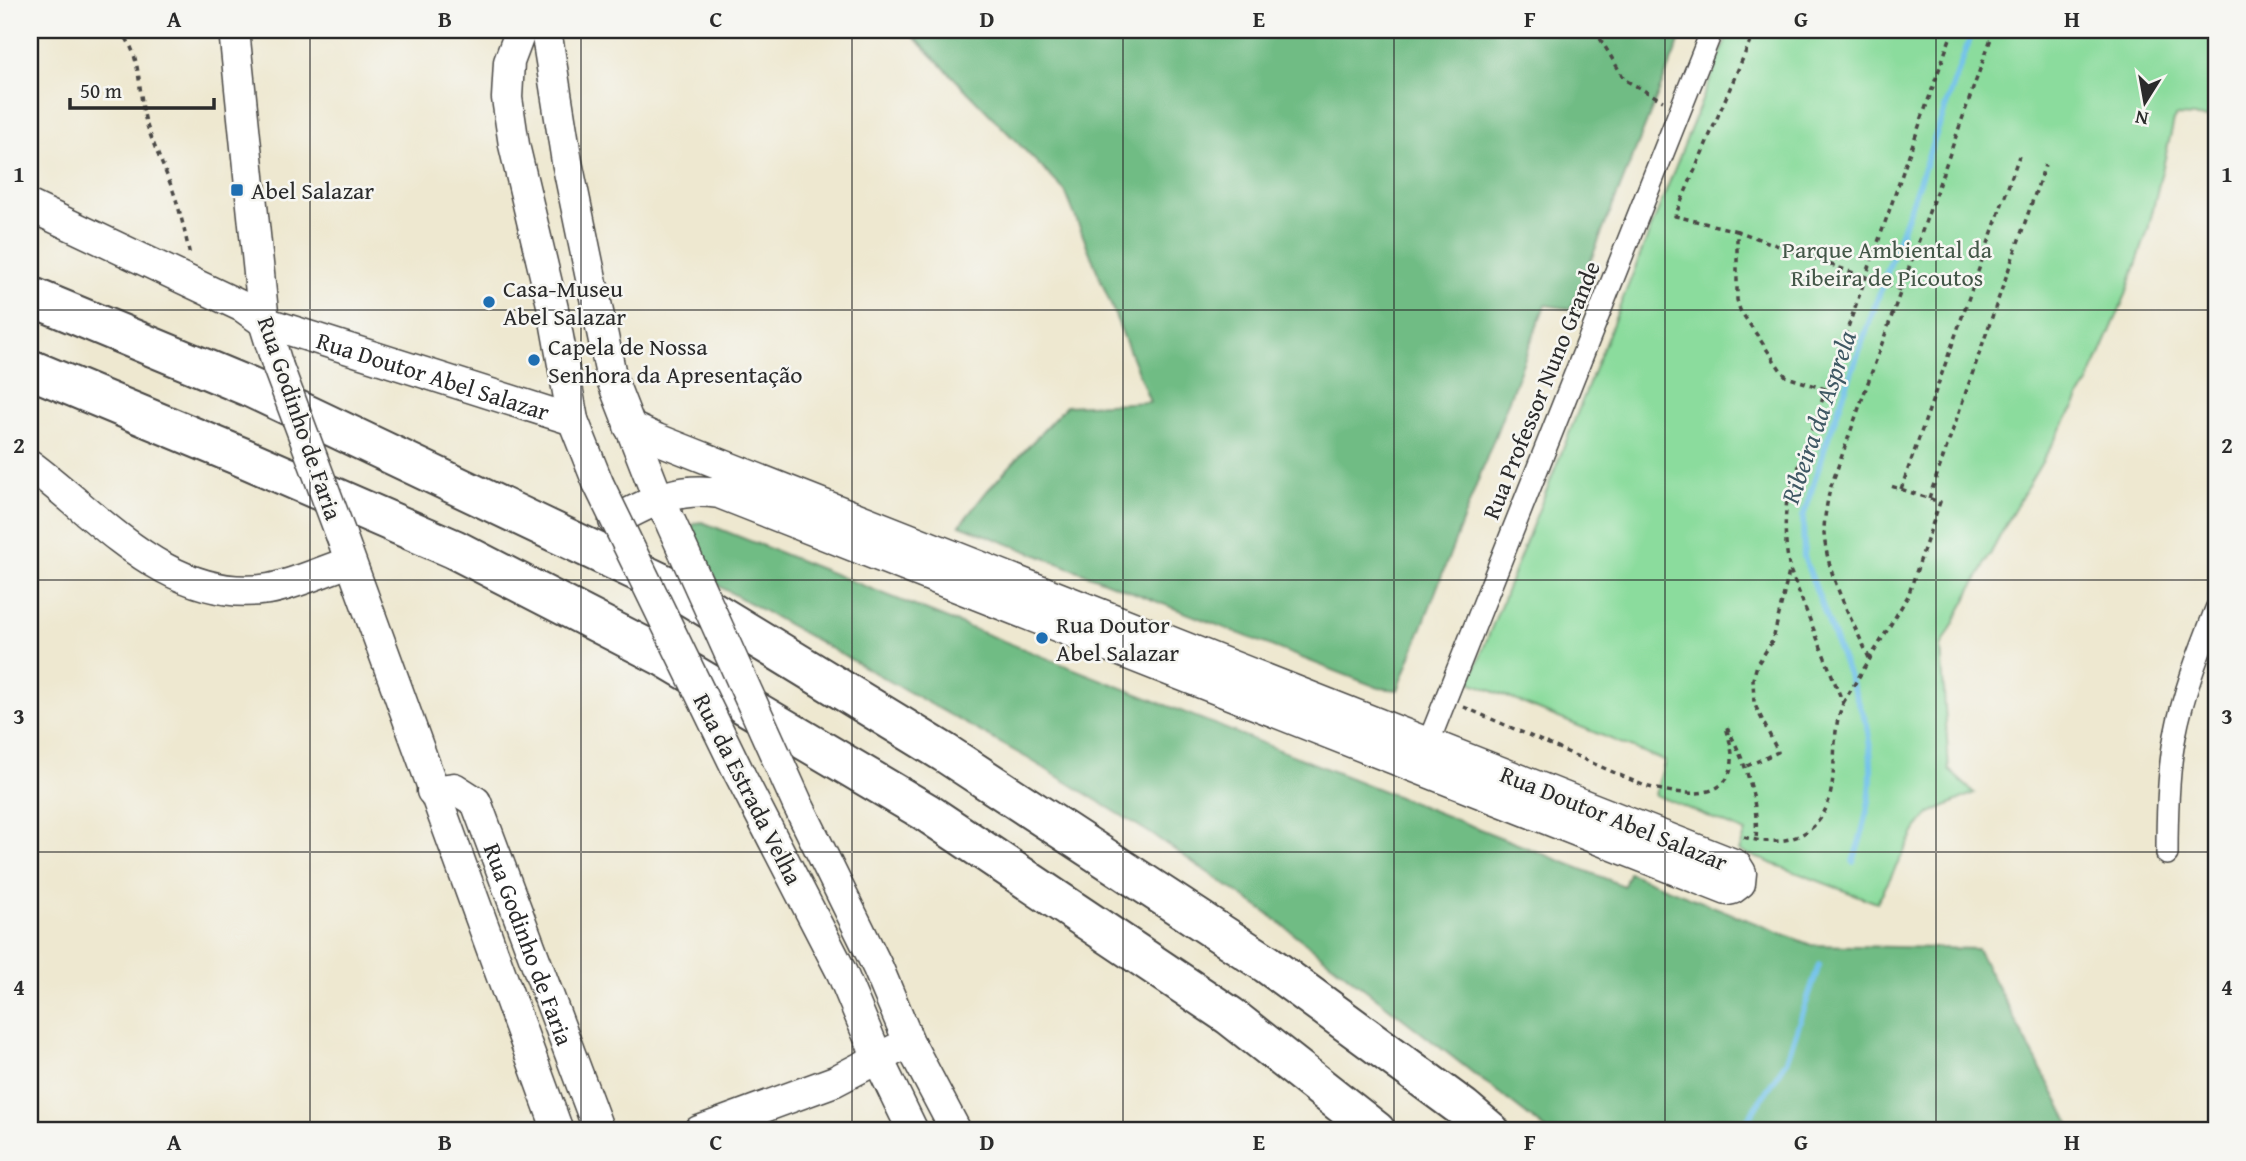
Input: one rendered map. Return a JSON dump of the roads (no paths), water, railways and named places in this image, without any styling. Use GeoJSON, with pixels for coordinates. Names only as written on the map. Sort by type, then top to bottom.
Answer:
{"type":"FeatureCollection","features":[{"type":"Feature","properties":{"kind":"highway"},"geometry":{"type":"LineString","coordinates":[[30,296],[248,387],[683,593],[945,753],[1266,964],[1463,1108],[1490,1131]]}},
{"type":"Feature","properties":{"kind":"highway"},"geometry":{"type":"LineString","coordinates":[[30,369],[454,549],[662,656],[926,812],[1230,1016],[1376,1131]]}},
{"type":"Feature","properties":{"kind":"street","name":"Rua Godinho de Faria"},"geometry":{"type":"LineString","coordinates":[[234,30],[264,322],[432,791],[558,1131]]}},
{"type":"Feature","properties":{"kind":"street","name":"Rua da Estrada Velha"},"geometry":{"type":"LineString","coordinates":[[521,30],[509,62],[507,98],[514,145],[552,309],[573,420],[614,521],[842,973],[878,1059],[913,1131]]}},
{"type":"Feature","properties":{"kind":"street","name":"Rua da Estrada Velha"},"geometry":{"type":"LineString","coordinates":[[546,30],[567,162],[612,380],[657,508],[878,968],[909,1042],[956,1131]]}},
{"type":"Feature","properties":{"kind":"street","name":"Rua Professor Nuno Grande"},"geometry":{"type":"LineString","coordinates":[[1423,757],[1712,30]]}},
{"type":"Feature","properties":{"kind":"street","name":"Rua Doutor Abel Salazar"},"geometry":{"type":"LineString","coordinates":[[30,206],[243,307],[264,322],[573,420]]}},
{"type":"Feature","properties":{"kind":"street"},"geometry":{"type":"LineString","coordinates":[[552,309],[597,302]]}},
{"type":"Feature","properties":{"kind":"street","name":"Rua Doutor Abel Salazar"},"geometry":{"type":"LineString","coordinates":[[629,426],[1423,757],[1727,890],[1740,883],[1741,873],[1737,865],[1423,757],[719,493],[697,489],[657,508]]}},
{"type":"Feature","properties":{"kind":"street"},"geometry":{"type":"LineString","coordinates":[[30,465],[134,549],[165,569],[212,588],[270,589],[345,549]]}},
{"type":"Feature","properties":{"kind":"street"},"geometry":{"type":"LineString","coordinates":[[614,521],[657,508]]}},
{"type":"Feature","properties":{"kind":"street"},"geometry":{"type":"LineString","coordinates":[[2167,854],[2175,737],[2197,655],[2216,609]]}},
{"type":"Feature","properties":{"kind":"street","name":"Rua Godinho de Faria"},"geometry":{"type":"LineString","coordinates":[[432,791],[454,788],[476,802],[599,1131]]}},
{"type":"Feature","properties":{"kind":"street"},"geometry":{"type":"LineString","coordinates":[[699,1131],[835,1081],[909,1042]]}},
{"type":"Feature","properties":{"kind":"waterway","name":"Ribeira da Asprela"},"geometry":{"type":"LineString","coordinates":[[1853,862],[1870,795],[1870,744],[1867,725],[1804,557],[1803,517],[1826,444],[1973,30]]}},
{"type":"Feature","properties":{"kind":"waterway","name":"Ribeira da Asprela"},"geometry":{"type":"LineString","coordinates":[[1740,1131],[1786,1062],[1819,965]]}},
{"type":"Feature","properties":{"kind":"place","name":"Abel Salazar"},"geometry":{"type":"Point","coordinates":[237,190]}},
{"type":"Feature","properties":{"kind":"place","name":"Casa-Museu Abel Salazar"},"geometry":{"type":"Point","coordinates":[489,302]}},
{"type":"Feature","properties":{"kind":"place","name":"Capela de Nossa Senhora da Apresentação"},"geometry":{"type":"Point","coordinates":[534,360]}},
{"type":"Feature","properties":{"kind":"place","name":"Rua Doutor Abel Salazar"},"geometry":{"type":"Point","coordinates":[1042,638]}},
{"type":"Feature","properties":{"kind":"park label","name":"Parque Ambiental da Ribeira de Picoutos"},"geometry":{"type":"Point","coordinates":[1887,263]}}]}
